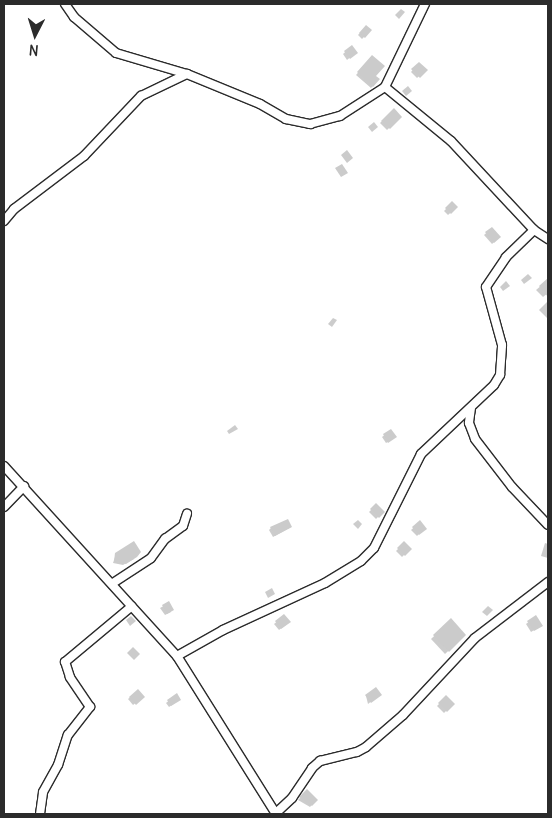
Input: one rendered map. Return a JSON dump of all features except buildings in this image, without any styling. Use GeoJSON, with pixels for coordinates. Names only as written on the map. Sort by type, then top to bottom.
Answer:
{"type":"FeatureCollection","features":[{"type":"Feature","properties":{"kind":"street"},"geometry":{"type":"LineString","coordinates":[[65,4],[74,17],[116,53],[187,74],[260,104],[286,119],[310,124],[340,116],[385,88],[426,4]]}},
{"type":"Feature","properties":{"kind":"street"},"geometry":{"type":"LineString","coordinates":[[4,221],[14,209],[84,156],[141,96],[187,74]]}},
{"type":"Feature","properties":{"kind":"street"},"geometry":{"type":"LineString","coordinates":[[385,88],[451,142],[534,230],[548,239]]}},
{"type":"Feature","properties":{"kind":"street"},"geometry":{"type":"LineString","coordinates":[[177,656],[223,630],[326,583],[361,561],[382,535],[421,454],[494,384],[503,358],[497,321],[486,287],[506,257],[534,230]]}},
{"type":"Feature","properties":{"kind":"street"},"geometry":{"type":"LineString","coordinates":[[471,408],[469,423],[475,439],[512,487],[548,525]]}},
{"type":"Feature","properties":{"kind":"street"},"geometry":{"type":"LineString","coordinates":[[4,466],[113,583],[177,656],[276,813],[292,798],[320,761],[358,752],[366,747],[403,715],[469,643],[548,582]]}},
{"type":"Feature","properties":{"kind":"street"},"geometry":{"type":"LineString","coordinates":[[4,507],[24,486]]}},
{"type":"Feature","properties":{"kind":"street"},"geometry":{"type":"LineString","coordinates":[[113,583],[151,558],[165,539],[183,526],[187,514]]}},
{"type":"Feature","properties":{"kind":"street"},"geometry":{"type":"LineString","coordinates":[[40,814],[43,792],[58,765],[68,735],[90,707],[70,677],[65,662],[132,606]]}}]}
